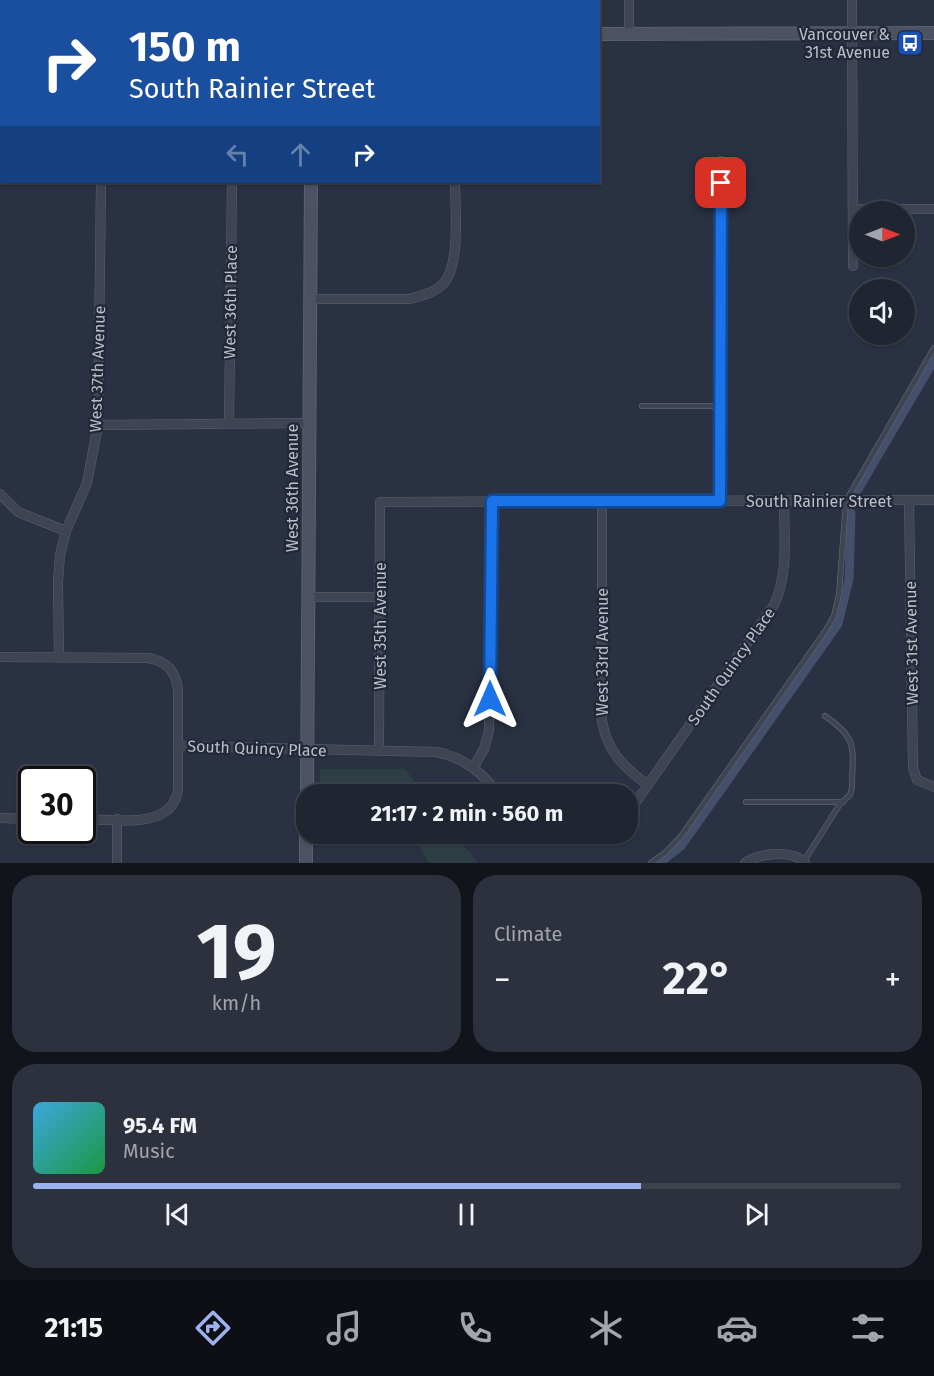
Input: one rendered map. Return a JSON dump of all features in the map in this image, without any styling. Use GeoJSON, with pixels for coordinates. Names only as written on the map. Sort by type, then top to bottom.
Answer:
{"type":"FeatureCollection","features":[{"type":"Feature","properties":{"kind":"street"},"geometry":{"type":"LineString","coordinates":[[629,0],[629,34]]}},
{"type":"Feature","properties":{"kind":"street"},"geometry":{"type":"LineString","coordinates":[[852,0],[853,201]]}},
{"type":"Feature","properties":{"kind":"street"},"geometry":{"type":"LineString","coordinates":[[600,34],[934,33]]}},
{"type":"Feature","properties":{"kind":"street"},"geometry":{"type":"LineString","coordinates":[[720,501],[721,161]]}},
{"type":"Feature","properties":{"kind":"street","name":"West 37th Avenue"},"geometry":{"type":"LineString","coordinates":[[59,658],[60,555],[66,531],[87,483],[98,425],[101,183]]}},
{"type":"Feature","properties":{"kind":"street","name":"West 36th Place"},"geometry":{"type":"LineString","coordinates":[[229,423],[232,183]]}},
{"type":"Feature","properties":{"kind":"street","name":"West 36th Avenue"},"geometry":{"type":"LineString","coordinates":[[306,784],[311,183]]}},
{"type":"Feature","properties":{"kind":"street"},"geometry":{"type":"LineString","coordinates":[[310,299],[409,299],[424,296],[443,283],[450,272],[454,246],[455,183]]}},
{"type":"Feature","properties":{"kind":"street"},"geometry":{"type":"LineString","coordinates":[[915,209],[934,209]]}},
{"type":"Feature","properties":{"kind":"street"},"geometry":{"type":"LineString","coordinates":[[98,425],[309,423]]}},
{"type":"Feature","properties":{"kind":"street"},"geometry":{"type":"LineString","coordinates":[[1,497],[18,512],[66,531]]}},
{"type":"Feature","properties":{"kind":"street","name":"South Rainier Street"},"geometry":{"type":"LineString","coordinates":[[380,502],[934,500]]}},
{"type":"Feature","properties":{"kind":"street"},"geometry":{"type":"LineString","coordinates":[[473,768],[484,749],[489,731],[492,501]]}},
{"type":"Feature","properties":{"kind":"street","name":"West 33rd Avenue"},"geometry":{"type":"LineString","coordinates":[[603,501],[602,721],[609,746],[615,755],[628,771],[648,785]]}},
{"type":"Feature","properties":{"kind":"street","name":"South Quincy Place"},"geometry":{"type":"LineString","coordinates":[[638,798],[774,605],[783,567],[784,501]]}},
{"type":"Feature","properties":{"kind":"street","name":"West 31st Avenue"},"geometry":{"type":"LineString","coordinates":[[909,501],[913,768],[917,780],[934,787]]}},
{"type":"Feature","properties":{"kind":"street","name":"West 35th Avenue"},"geometry":{"type":"LineString","coordinates":[[379,751],[380,502]]}},
{"type":"Feature","properties":{"kind":"street"},"geometry":{"type":"LineString","coordinates":[[308,597],[380,597]]}},
{"type":"Feature","properties":{"kind":"street"},"geometry":{"type":"LineString","coordinates":[[0,657],[148,658],[164,663],[175,674],[178,690],[178,790],[174,805],[163,815],[147,819],[96,819]]}},
{"type":"Feature","properties":{"kind":"street","name":"South Quincy Place"},"geometry":{"type":"LineString","coordinates":[[178,746],[436,752],[450,755],[473,768],[491,784]]}},
{"type":"Feature","properties":{"kind":"street"},"geometry":{"type":"LineString","coordinates":[[0,818],[18,819]]}},
{"type":"Feature","properties":{"kind":"street"},"geometry":{"type":"LineString","coordinates":[[117,819],[117,863]]}},
{"type":"Feature","properties":{"kind":"street"},"geometry":{"type":"LineString","coordinates":[[306,844],[306,863]]}},
{"type":"Feature","properties":{"kind":"street"},"geometry":{"type":"LineString","coordinates":[[745,863],[768,855],[794,855],[804,862]]}},
{"type":"Feature","properties":{"kind":"lane"},"geometry":{"type":"LineString","coordinates":[[651,863],[665,853],[682,835],[834,616],[839,594],[846,501],[934,348]]}},
{"type":"Feature","properties":{"kind":"lane"},"geometry":{"type":"LineString","coordinates":[[642,406],[720,406]]}},
{"type":"Feature","properties":{"kind":"lane"},"geometry":{"type":"LineString","coordinates":[[804,862],[843,802],[850,795],[852,788],[852,746],[847,734],[825,716]]}},
{"type":"Feature","properties":{"kind":"lane"},"geometry":{"type":"LineString","coordinates":[[746,802],[843,802]]}},
{"type":"Feature","properties":{"kind":"shaded area"},"geometry":{"type":"Polygon","coordinates":[[[320,769],[405,769],[417,784],[320,784],[320,769]]]}},
{"type":"Feature","properties":{"kind":"shaded area"},"geometry":{"type":"Polygon","coordinates":[[[418,844],[463,844],[478,863],[429,863],[418,844]]]}},
{"type":"Feature","properties":{"kind":"waterway"},"geometry":{"type":"LineString","coordinates":[[857,491],[934,360]]}},
{"type":"Feature","properties":{"kind":"waterway"},"geometry":{"type":"LineString","coordinates":[[659,863],[681,846],[838,624],[849,579],[851,513]]}},
{"type":"Feature","properties":{"kind":"place","name":"Vancouver & 31st Avenue"},"geometry":{"type":"Point","coordinates":[910,43]}},
{"type":"Feature","properties":{"kind":"route"},"geometry":{"type":"LineString","coordinates":[[490,699],[492,501],[720,501],[721,183]]}}]}
